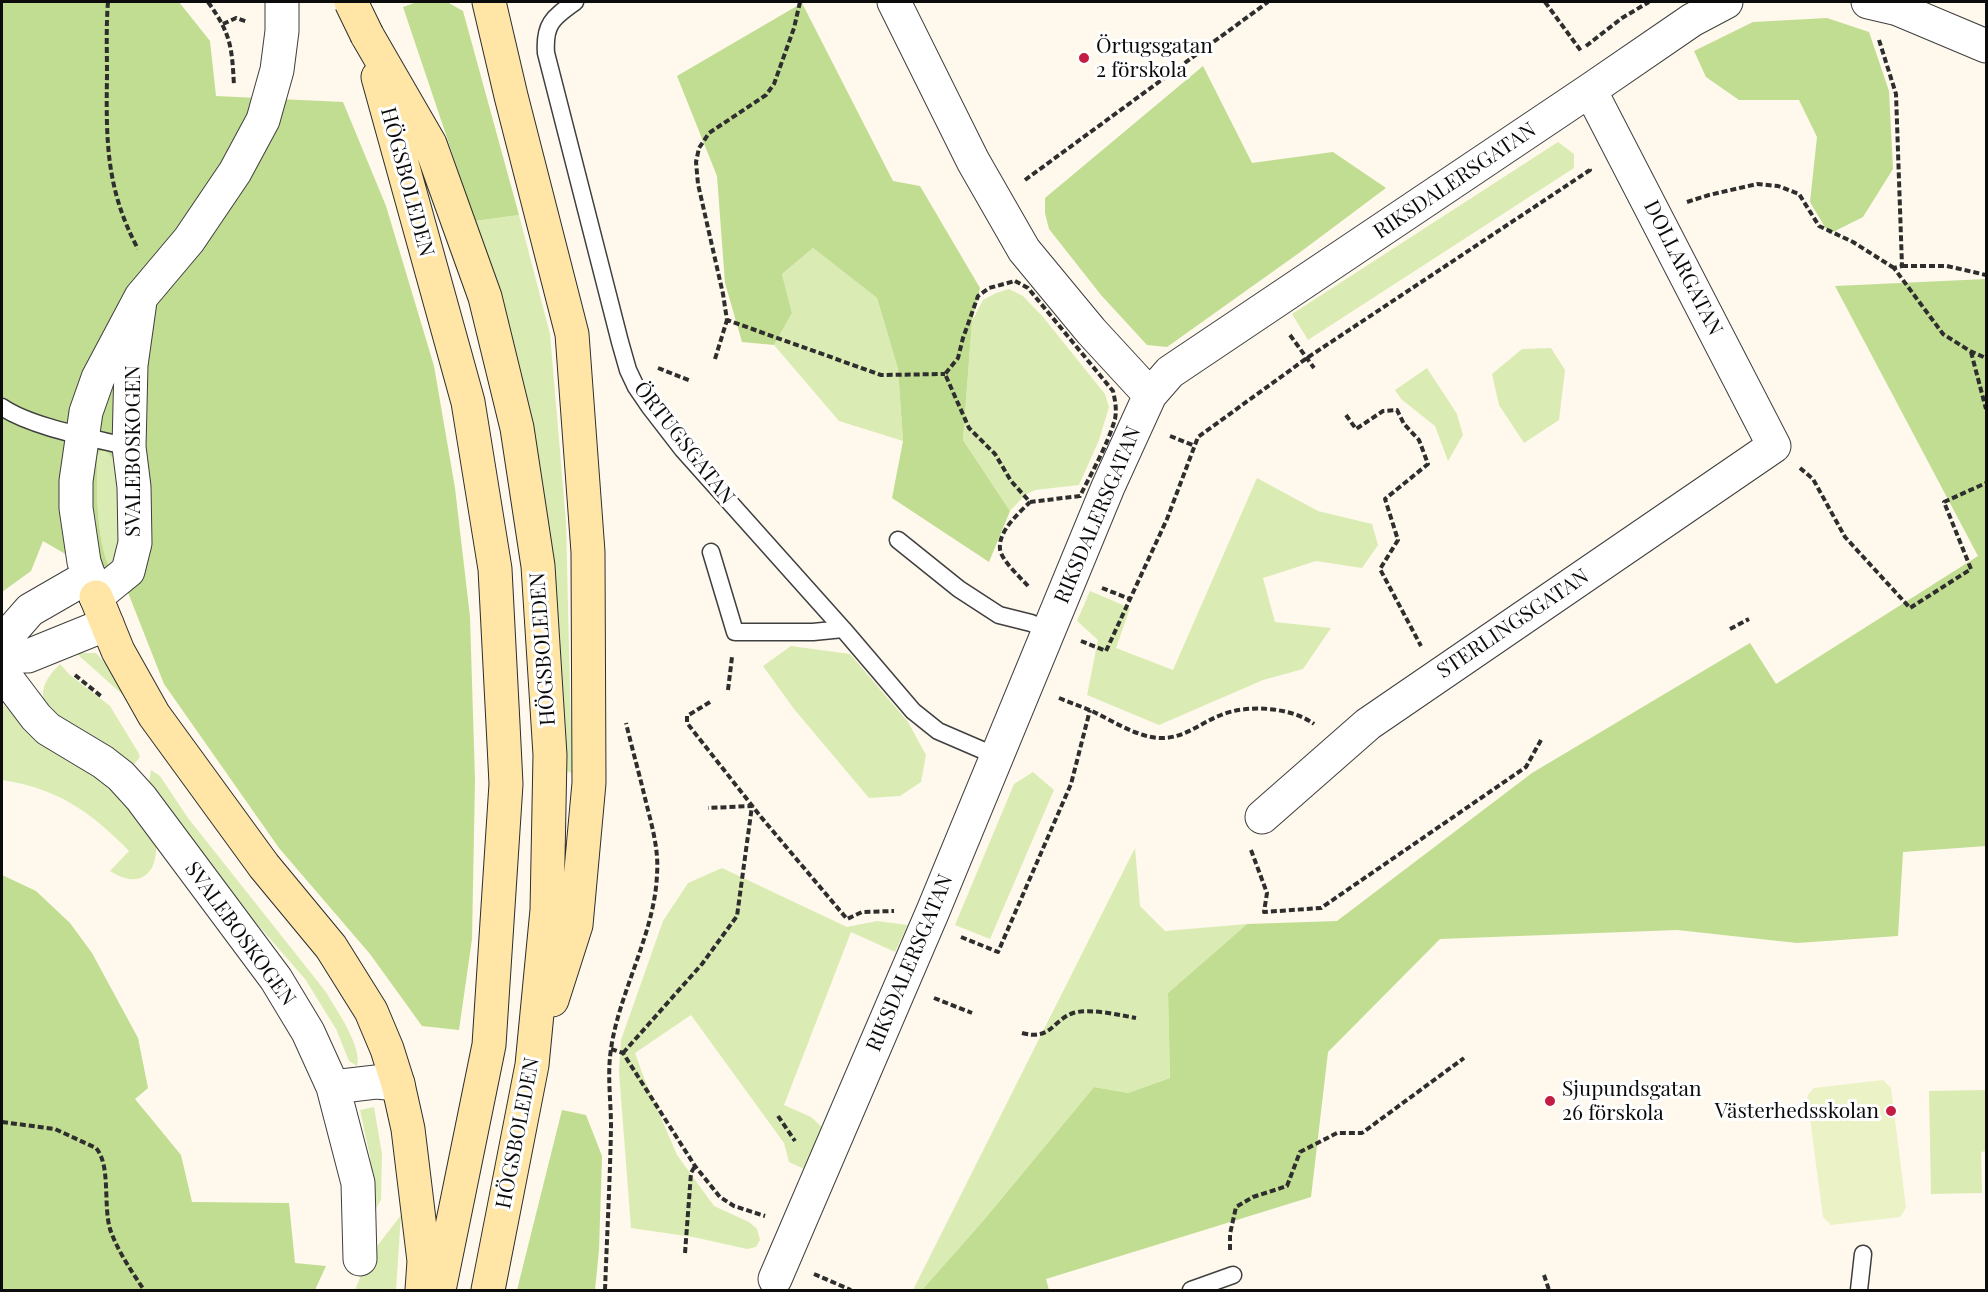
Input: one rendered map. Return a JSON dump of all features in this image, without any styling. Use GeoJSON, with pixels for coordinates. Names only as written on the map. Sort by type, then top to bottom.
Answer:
{"type":"FeatureCollection","features":[{"type":"Feature","properties":{"kind":"main road","name":"HÖGSBOLEDEN"},"geometry":{"type":"LineString","coordinates":[[351,2],[367,35],[430,144],[485,297],[517,428],[538,566],[550,755],[547,910],[532,1065],[488,1290]]}},
{"type":"Feature","properties":{"kind":"main road"},"geometry":{"type":"LineString","coordinates":[[489,2],[572,334],[588,552],[589,783],[576,925],[532,1065]]}},
{"type":"Feature","properties":{"kind":"main road","name":"HÖGSBOLEDEN"},"geometry":{"type":"LineString","coordinates":[[367,35],[468,402],[495,569],[507,784],[489,1045],[439,1290]]}},
{"type":"Feature","properties":{"kind":"main road"},"geometry":{"type":"LineString","coordinates":[[97,599],[117,651],[154,715],[257,856],[330,947],[371,1011],[387,1049],[398,1084],[414,1165],[424,1261],[422,1290]]}},
{"type":"Feature","properties":{"kind":"street","name":"SVALEBOSKOGEN"},"geometry":{"type":"LineString","coordinates":[[141,297],[131,365],[129,447],[134,487],[135,543],[128,572],[97,599],[84,562],[76,508],[76,481],[86,412],[98,378],[141,297],[189,240],[235,172],[263,120],[277,70],[282,31],[282,2]]}},
{"type":"Feature","properties":{"kind":"street"},"geometry":{"type":"LineString","coordinates":[[894,2],[973,162],[1024,250],[1091,331],[1149,395]]}},
{"type":"Feature","properties":{"kind":"street","name":"RIKSDALERSGATAN"},"geometry":{"type":"LineString","coordinates":[[775,1279],[798,1222],[944,923],[996,756],[1062,635],[1108,487],[1149,395],[1170,372],[1692,20],[1726,2]]}},
{"type":"Feature","properties":{"kind":"street"},"geometry":{"type":"LineString","coordinates":[[1868,2],[1898,9],[1986,46]]}},
{"type":"Feature","properties":{"kind":"street","name":"DOLLARGATAN"},"geometry":{"type":"LineString","coordinates":[[1590,90],[1774,446]]}},
{"type":"Feature","properties":{"kind":"street","name":"STERLINGSGATAN"},"geometry":{"type":"LineString","coordinates":[[1262,817],[1368,724],[1774,446]]}},
{"type":"Feature","properties":{"kind":"street"},"geometry":{"type":"LineString","coordinates":[[2,642],[30,610],[97,599]]}},
{"type":"Feature","properties":{"kind":"street"},"geometry":{"type":"LineString","coordinates":[[2,657],[28,656],[97,599]]}},
{"type":"Feature","properties":{"kind":"street","name":"SVALEBOSKOGEN"},"geometry":{"type":"LineString","coordinates":[[2,672],[31,711],[48,729],[103,762],[121,776],[141,798],[276,979],[308,1032],[333,1087],[358,1183],[360,1259]]}},
{"type":"Feature","properties":{"kind":"street"},"geometry":{"type":"LineString","coordinates":[[333,1087],[376,1082],[398,1084]]}},
{"type":"Feature","properties":{"kind":"lane","name":"ÖRTUGSGATAN"},"geometry":{"type":"LineString","coordinates":[[575,2],[549,24],[546,32],[546,53],[628,370],[636,387],[683,450],[913,711],[938,731],[996,756]]}},
{"type":"Feature","properties":{"kind":"lane"},"geometry":{"type":"LineString","coordinates":[[2,406],[40,424],[129,447]]}},
{"type":"Feature","properties":{"kind":"lane"},"geometry":{"type":"LineString","coordinates":[[898,540],[959,589],[999,615],[1062,635]]}},
{"type":"Feature","properties":{"kind":"lane"},"geometry":{"type":"LineString","coordinates":[[711,552],[735,632],[813,632],[843,629]]}},
{"type":"Feature","properties":{"kind":"lane"},"geometry":{"type":"LineString","coordinates":[[1859,1290],[1863,1254]]}},
{"type":"Feature","properties":{"kind":"lane"},"geometry":{"type":"LineString","coordinates":[[1191,1290],[1234,1279]]}},
{"type":"Feature","properties":{"kind":"path"},"geometry":{"type":"LineString","coordinates":[[108,2],[106,114],[110,174],[124,223],[141,255]]}},
{"type":"Feature","properties":{"kind":"path"},"geometry":{"type":"LineString","coordinates":[[715,359],[727,320],[698,184],[696,162],[699,148],[709,133],[766,95],[774,84],[794,28],[800,2]]}},
{"type":"Feature","properties":{"kind":"path"},"geometry":{"type":"LineString","coordinates":[[1019,184],[1268,2]]}},
{"type":"Feature","properties":{"kind":"path"},"geometry":{"type":"LineString","coordinates":[[1545,2],[1581,51]]}},
{"type":"Feature","properties":{"kind":"path"},"geometry":{"type":"LineString","coordinates":[[1575,59],[1581,51],[1622,18],[1649,2]]}},
{"type":"Feature","properties":{"kind":"path"},"geometry":{"type":"LineString","coordinates":[[1879,37],[1880,49],[1896,94],[1902,266]]}},
{"type":"Feature","properties":{"kind":"path"},"geometry":{"type":"LineString","coordinates":[[1062,635],[1106,651],[1167,519],[1198,437],[1307,358],[1590,170],[1584,160]]}},
{"type":"Feature","properties":{"kind":"path"},"geometry":{"type":"LineString","coordinates":[[1659,220],[1680,205],[1709,195],[1757,184],[1778,186],[1799,194],[1819,226],[1853,242],[1894,268],[1943,334],[1986,358]]}},
{"type":"Feature","properties":{"kind":"path"},"geometry":{"type":"LineString","coordinates":[[1894,268],[1947,266],[1986,275]]}},
{"type":"Feature","properties":{"kind":"path"},"geometry":{"type":"LineString","coordinates":[[945,374],[958,358],[978,296],[989,288],[1015,281],[1028,288],[1048,310],[1113,391],[1116,402],[1115,418],[1080,496],[1030,502],[1004,533],[1000,549],[1006,562],[1033,591]]}},
{"type":"Feature","properties":{"kind":"path"},"geometry":{"type":"LineString","coordinates":[[727,320],[881,375],[945,374]]}},
{"type":"Feature","properties":{"kind":"path"},"geometry":{"type":"LineString","coordinates":[[1285,327],[1314,368]]}},
{"type":"Feature","properties":{"kind":"path"},"geometry":{"type":"LineString","coordinates":[[1970,351],[1986,409]]}},
{"type":"Feature","properties":{"kind":"path"},"geometry":{"type":"LineString","coordinates":[[652,366],[691,381]]}},
{"type":"Feature","properties":{"kind":"path"},"geometry":{"type":"LineString","coordinates":[[945,374],[969,428],[995,454],[1011,481],[1030,502]]}},
{"type":"Feature","properties":{"kind":"path"},"geometry":{"type":"LineString","coordinates":[[1346,415],[1356,429],[1383,411],[1396,410],[1404,424],[1419,440],[1428,464],[1385,499],[1398,540],[1380,569],[1438,675]]}},
{"type":"Feature","properties":{"kind":"path"},"geometry":{"type":"LineString","coordinates":[[1163,433],[1195,446]]}},
{"type":"Feature","properties":{"kind":"path"},"geometry":{"type":"LineString","coordinates":[[1774,446],[1813,479],[1845,537],[1910,608],[1971,569],[1944,502],[1986,483]]}},
{"type":"Feature","properties":{"kind":"path"},"geometry":{"type":"LineString","coordinates":[[1100,587],[1130,599]]}},
{"type":"Feature","properties":{"kind":"path"},"geometry":{"type":"LineString","coordinates":[[1730,629],[1749,619]]}},
{"type":"Feature","properties":{"kind":"path"},"geometry":{"type":"LineString","coordinates":[[1052,695],[1147,737],[1164,738],[1186,734],[1222,714],[1257,708],[1285,712],[1311,722],[1327,735],[1337,751]]}},
{"type":"Feature","properties":{"kind":"path"},"geometry":{"type":"LineString","coordinates":[[710,702],[687,716],[687,723],[752,806],[847,920],[866,912],[944,923],[998,952],[1071,784],[1090,710]]}},
{"type":"Feature","properties":{"kind":"path"},"geometry":{"type":"LineString","coordinates":[[1262,817],[1251,825],[1248,843],[1267,893],[1264,912],[1321,908],[1526,767],[1541,740]]}},
{"type":"Feature","properties":{"kind":"path"},"geometry":{"type":"LineString","coordinates":[[708,808],[752,806]]}},
{"type":"Feature","properties":{"kind":"path"},"geometry":{"type":"LineString","coordinates":[[623,1053],[702,964],[737,916],[752,806]]}},
{"type":"Feature","properties":{"kind":"path"},"geometry":{"type":"LineString","coordinates":[[927,995],[972,1013]]}},
{"type":"Feature","properties":{"kind":"path"},"geometry":{"type":"LineString","coordinates":[[1022,1033],[1046,1033],[1066,1017],[1077,1013],[1136,1018]]}},
{"type":"Feature","properties":{"kind":"path"},"geometry":{"type":"LineString","coordinates":[[611,1049],[623,1053],[695,1166],[720,1197],[734,1206],[766,1216],[798,1222]]}},
{"type":"Feature","properties":{"kind":"path"},"geometry":{"type":"LineString","coordinates":[[1234,1279],[1230,1234],[1236,1207],[1252,1197],[1287,1186],[1300,1152],[1337,1133],[1362,1133],[1464,1058]]}},
{"type":"Feature","properties":{"kind":"path"},"geometry":{"type":"LineString","coordinates":[[2,1122],[55,1129],[96,1148],[101,1154],[105,1167],[106,1207],[110,1229],[144,1290]]}},
{"type":"Feature","properties":{"kind":"path"},"geometry":{"type":"LineString","coordinates":[[685,1253],[691,1173],[695,1166]]}},
{"type":"Feature","properties":{"kind":"path"},"geometry":{"type":"LineString","coordinates":[[808,1272],[851,1290]]}},
{"type":"Feature","properties":{"kind":"path"},"geometry":{"type":"LineString","coordinates":[[1544,1275],[1549,1290]]}},
{"type":"Feature","properties":{"kind":"green space"},"geometry":{"type":"Polygon","coordinates":[[[2,2],[179,2],[210,41],[216,96],[343,102],[386,206],[434,366],[455,488],[470,617],[475,780],[472,939],[459,1030],[422,1026],[370,954],[279,848],[164,684],[127,590],[43,541],[31,571],[2,592],[2,2]],[[100,451],[97,457],[97,499],[99,528],[109,567],[119,563],[118,464],[106,451],[100,451]]]}},
{"type":"Feature","properties":{"kind":"green space"},"geometry":{"type":"Polygon","coordinates":[[[417,2],[447,2],[463,11],[519,215],[475,221],[403,7],[417,2]]]}},
{"type":"Feature","properties":{"kind":"green space"},"geometry":{"type":"Polygon","coordinates":[[[802,3],[893,181],[920,186],[980,288],[972,321],[963,440],[1010,511],[989,562],[892,498],[903,441],[898,369],[877,298],[813,248],[782,274],[792,313],[774,345],[742,342],[725,283],[717,176],[677,76],[802,3]]]}},
{"type":"Feature","properties":{"kind":"green space"},"geometry":{"type":"Polygon","coordinates":[[[1827,18],[1869,32],[1889,91],[1893,169],[1863,217],[1829,234],[1810,202],[1817,137],[1799,100],[1739,100],[1706,77],[1694,51],[1753,22],[1827,18]]]}},
{"type":"Feature","properties":{"kind":"green space"},"geometry":{"type":"Polygon","coordinates":[[[1203,66],[1252,163],[1333,152],[1386,188],[1167,347],[1147,345],[1101,295],[1049,229],[1045,213],[1045,198],[1203,66]]]}},
{"type":"Feature","properties":{"kind":"green space"},"geometry":{"type":"Polygon","coordinates":[[[1558,142],[1574,154],[1574,168],[1308,340],[1292,314],[1558,142]]]}},
{"type":"Feature","properties":{"kind":"green space"},"geometry":{"type":"Polygon","coordinates":[[[519,215],[550,334],[566,522],[572,773],[566,771],[475,221],[519,215]]]}},
{"type":"Feature","properties":{"kind":"green space"},"geometry":{"type":"Polygon","coordinates":[[[813,248],[877,298],[898,369],[903,441],[839,421],[774,345],[792,313],[782,274],[813,248]]]}},
{"type":"Feature","properties":{"kind":"green space"},"geometry":{"type":"Polygon","coordinates":[[[1986,279],[1986,846],[1903,852],[1898,936],[1797,943],[1677,930],[1440,939],[1328,1052],[1311,1197],[1046,1279],[1049,1290],[922,1290],[983,1221],[1094,1087],[1128,1093],[1170,1078],[1168,993],[1247,924],[1337,921],[1532,773],[1750,643],[1776,684],[1978,556],[1835,286],[1986,279]]]}},
{"type":"Feature","properties":{"kind":"green space"},"geometry":{"type":"Polygon","coordinates":[[[1009,289],[1023,296],[1043,317],[1105,394],[1109,407],[1099,440],[1079,485],[1035,490],[1025,495],[1010,511],[963,440],[972,321],[983,300],[1009,289]]]}},
{"type":"Feature","properties":{"kind":"green space"},"geometry":{"type":"Polygon","coordinates":[[[1551,348],[1565,370],[1559,420],[1524,443],[1499,405],[1492,374],[1522,349],[1551,348]]]}},
{"type":"Feature","properties":{"kind":"green space"},"geometry":{"type":"Polygon","coordinates":[[[1427,368],[1457,414],[1463,435],[1448,461],[1435,426],[1401,399],[1395,390],[1427,368]]]}},
{"type":"Feature","properties":{"kind":"green space"},"geometry":{"type":"Polygon","coordinates":[[[100,450],[106,451],[118,464],[119,563],[109,568],[98,513],[97,457],[100,450]]]}},
{"type":"Feature","properties":{"kind":"green space"},"geometry":{"type":"Polygon","coordinates":[[[1257,478],[1318,511],[1372,524],[1378,545],[1362,568],[1316,561],[1263,578],[1275,622],[1331,628],[1303,669],[1263,680],[1159,725],[1087,695],[1098,640],[1077,621],[1090,591],[1130,608],[1116,648],[1173,670],[1257,478]]]}},
{"type":"Feature","properties":{"kind":"green space"},"geometry":{"type":"Polygon","coordinates":[[[791,646],[850,654],[908,722],[926,755],[921,782],[900,796],[869,798],[794,709],[763,666],[791,646]]]}},
{"type":"Feature","properties":{"kind":"green space"},"geometry":{"type":"Polygon","coordinates":[[[76,653],[96,653],[116,676],[123,695],[76,653]]]}},
{"type":"Feature","properties":{"kind":"green space"},"geometry":{"type":"Polygon","coordinates":[[[60,664],[70,675],[110,706],[140,757],[131,768],[66,726],[46,705],[43,696],[44,687],[60,664]]]}},
{"type":"Feature","properties":{"kind":"green space"},"geometry":{"type":"Polygon","coordinates":[[[2,703],[26,729],[107,782],[156,843],[154,864],[150,871],[137,879],[129,879],[110,871],[129,851],[101,825],[72,804],[56,796],[40,789],[2,780],[2,703]]]}},
{"type":"Feature","properties":{"kind":"green space"},"geometry":{"type":"Polygon","coordinates":[[[151,770],[160,776],[188,818],[326,992],[352,1038],[358,1058],[357,1066],[349,1061],[336,1029],[305,979],[150,796],[151,770]]]}},
{"type":"Feature","properties":{"kind":"green space"},"geometry":{"type":"Polygon","coordinates":[[[1033,772],[1054,790],[990,939],[955,925],[1014,784],[1033,772]]]}},
{"type":"Feature","properties":{"kind":"green space"},"geometry":{"type":"Polygon","coordinates":[[[1135,848],[1140,906],[1165,931],[1247,924],[1168,993],[1170,1078],[1128,1093],[1094,1087],[983,1221],[922,1290],[913,1290],[1135,848]]]}},
{"type":"Feature","properties":{"kind":"green space"},"geometry":{"type":"Polygon","coordinates":[[[722,868],[847,927],[877,921],[908,925],[895,952],[851,932],[784,1105],[811,1117],[822,1127],[804,1169],[789,1162],[784,1143],[691,1015],[635,1053],[677,1155],[714,1206],[749,1222],[757,1229],[760,1240],[756,1247],[747,1249],[693,1237],[631,1228],[619,1072],[621,1040],[663,921],[688,883],[722,868]]]}},
{"type":"Feature","properties":{"kind":"green space"},"geometry":{"type":"Polygon","coordinates":[[[2,875],[36,891],[70,923],[92,953],[138,1038],[148,1088],[135,1099],[181,1155],[192,1202],[289,1203],[295,1263],[326,1266],[315,1290],[2,1290],[2,875]]]}},
{"type":"Feature","properties":{"kind":"green space"},"geometry":{"type":"Polygon","coordinates":[[[1883,1080],[1891,1088],[1906,1208],[1900,1217],[1831,1225],[1823,1217],[1807,1096],[1814,1088],[1883,1080]]]}},
{"type":"Feature","properties":{"kind":"green space"},"geometry":{"type":"Polygon","coordinates":[[[1986,1090],[1986,1151],[1981,1152],[1982,1193],[1931,1194],[1929,1091],[1986,1090]]]}},
{"type":"Feature","properties":{"kind":"green space"},"geometry":{"type":"Polygon","coordinates":[[[374,1107],[382,1154],[381,1200],[373,1213],[370,1157],[360,1110],[374,1107]]]}},
{"type":"Feature","properties":{"kind":"green space"},"geometry":{"type":"Polygon","coordinates":[[[562,1110],[586,1115],[602,1156],[599,1250],[595,1290],[517,1290],[562,1110]]]}},
{"type":"Feature","properties":{"kind":"green space"},"geometry":{"type":"Polygon","coordinates":[[[401,1215],[396,1290],[355,1290],[368,1258],[401,1215]]]}},
{"type":"Feature","properties":{"kind":"place","name":"Örtugsgatan 2 förskola"},"geometry":{"type":"Point","coordinates":[1084,58]}},
{"type":"Feature","properties":{"kind":"place","name":"Sjupundsgatan 26 förskola"},"geometry":{"type":"Point","coordinates":[1550,1101]}},
{"type":"Feature","properties":{"kind":"place","name":"Västerhedsskolan"},"geometry":{"type":"Point","coordinates":[1891,1111]}}]}
